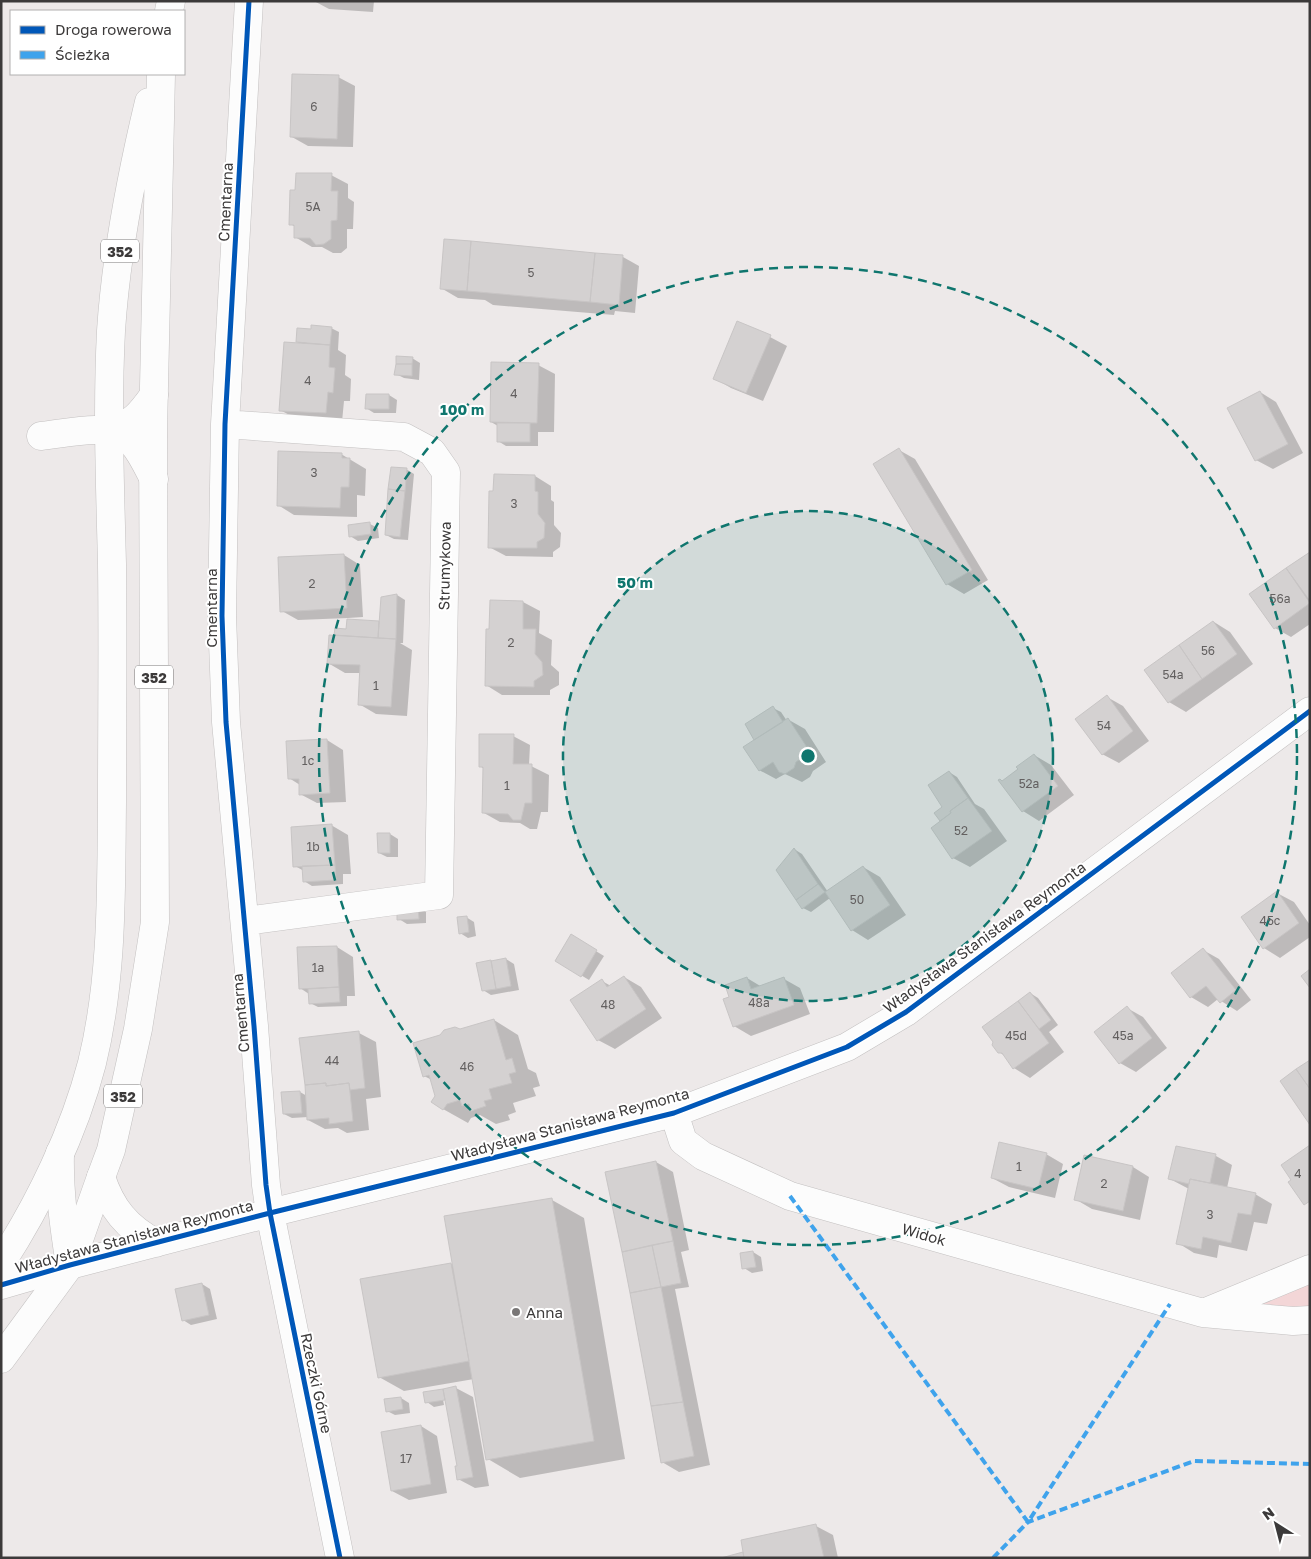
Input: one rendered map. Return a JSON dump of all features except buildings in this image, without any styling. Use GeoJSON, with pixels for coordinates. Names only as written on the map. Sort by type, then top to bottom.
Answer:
{"type":"FeatureCollection","features":[{"type":"Feature","properties":{"kind":"street","name":"Cmentarna"},"geometry":{"type":"LineString","coordinates":[[249,1],[226,424],[222,616],[226,722],[270,1213]]}},
{"type":"Feature","properties":{"kind":"street","name":"352"},"geometry":{"type":"LineString","coordinates":[[1,1263],[19,1235],[68,1137],[92,1063],[104,1000],[110,942],[111,331],[117,266],[132,172],[156,75]]}},
{"type":"Feature","properties":{"kind":"street","name":"352"},"geometry":{"type":"LineString","coordinates":[[1,1359],[70,1265],[111,1150],[138,1029],[155,922],[154,395],[160,75]]}},
{"type":"Feature","properties":{"kind":"street"},"geometry":{"type":"LineString","coordinates":[[110,431],[126,425],[138,417],[154,395]]}},
{"type":"Feature","properties":{"kind":"street","name":"Strumykowa"},"geometry":{"type":"LineString","coordinates":[[226,424],[404,437],[432,452],[446,472],[439,895],[245,922]]}},
{"type":"Feature","properties":{"kind":"street"},"geometry":{"type":"LineString","coordinates":[[41,436],[96,430],[110,431],[125,436],[136,447],[154,479]]}},
{"type":"Feature","properties":{"kind":"street","name":"Władysława Stanisława Reymonta"},"geometry":{"type":"LineString","coordinates":[[1,1285],[270,1213],[674,1113],[847,1047],[906,1012],[1310,711]]}},
{"type":"Feature","properties":{"kind":"street","name":"Widok"},"geometry":{"type":"LineString","coordinates":[[674,1113],[683,1140],[703,1156],[775,1190],[1202,1313],[1293,1321],[1310,1320]]}},
{"type":"Feature","properties":{"kind":"street"},"geometry":{"type":"LineString","coordinates":[[60,1153],[60,1191],[70,1265]]}},
{"type":"Feature","properties":{"kind":"street"},"geometry":{"type":"LineString","coordinates":[[101,1177],[112,1204],[120,1216],[142,1236],[156,1243]]}},
{"type":"Feature","properties":{"kind":"street","name":"Rzeczki Górne"},"geometry":{"type":"LineString","coordinates":[[270,1213],[340,1558]]}},
{"type":"Feature","properties":{"kind":"street"},"geometry":{"type":"LineString","coordinates":[[1202,1313],[1310,1269]]}},
{"type":"Feature","properties":{"kind":"shaded area"},"geometry":{"type":"Polygon","coordinates":[[[1310,1269],[1310,1320],[1248,1317],[1246,1295],[1310,1269]]]}},
{"type":"Feature","properties":{"kind":"marked path"},"geometry":{"type":"LineString","coordinates":[[790,1196],[1028,1522],[1170,1304]]}},
{"type":"Feature","properties":{"kind":"marked path"},"geometry":{"type":"LineString","coordinates":[[993,1558],[1028,1522],[1194,1461],[1310,1464]]}},
{"type":"Feature","properties":{"kind":"cycle path"},"geometry":{"type":"LineString","coordinates":[[249,1],[225,424],[222,616],[226,722],[254,1026],[266,1185],[270,1213],[340,1558]]}},
{"type":"Feature","properties":{"kind":"cycle path"},"geometry":{"type":"LineString","coordinates":[[1,1285],[270,1213],[674,1113],[847,1047],[906,1012],[1310,711]]}},
{"type":"Feature","properties":{"kind":"place","name":"Anna"},"geometry":{"type":"Point","coordinates":[516,1312]}}]}
